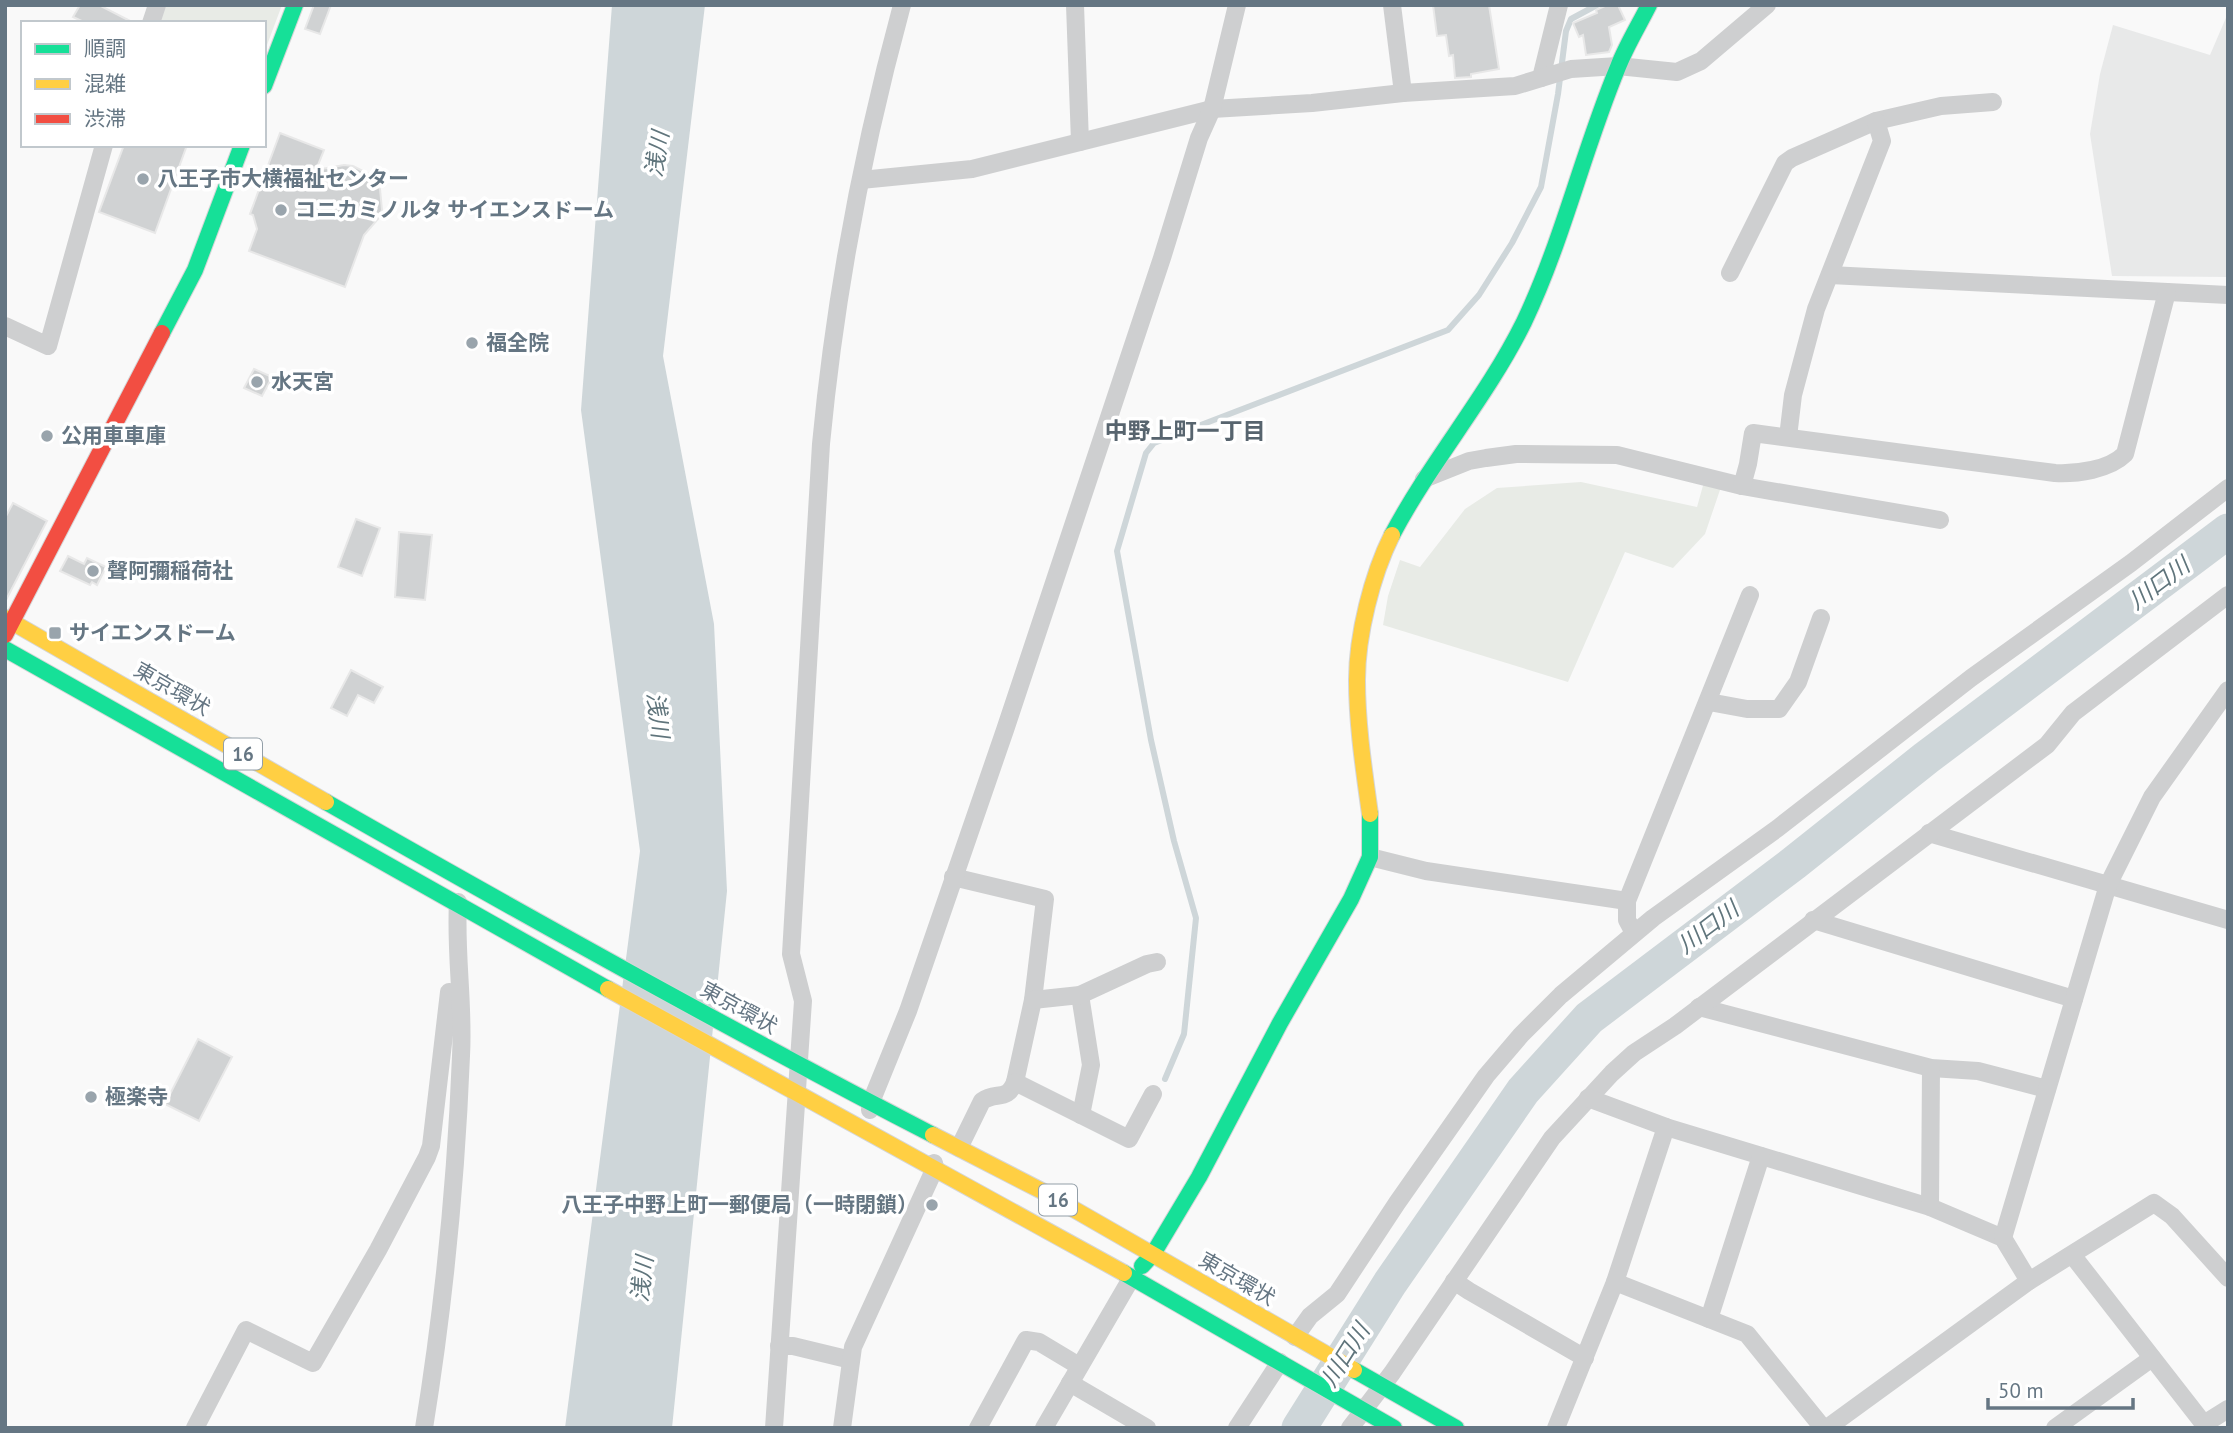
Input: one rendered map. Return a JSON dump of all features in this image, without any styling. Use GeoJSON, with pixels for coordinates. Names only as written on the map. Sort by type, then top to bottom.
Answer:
{"type":"FeatureCollection","features":[{"type":"Feature","properties":{"kind":"main road"},"geometry":{"type":"LineString","coordinates":[[266,81],[295,5]]}},
{"type":"Feature","properties":{"kind":"main road"},"geometry":{"type":"LineString","coordinates":[[1132,1277],[1153,1254],[1199,1177],[1280,1023],[1351,899],[1370,857],[1371,821],[1357,693],[1367,602],[1378,566],[1397,524],[1495,372],[1537,295],[1619,66],[1649,5]]}},
{"type":"Feature","properties":{"kind":"main road"},"geometry":{"type":"LineString","coordinates":[[8,625],[195,270],[241,147]]}},
{"type":"Feature","properties":{"kind":"main road","name":"東京環状"},"geometry":{"type":"LineString","coordinates":[[8,625],[779,1054],[1042,1191],[1456,1428]]}},
{"type":"Feature","properties":{"kind":"main road","name":"16"},"geometry":{"type":"LineString","coordinates":[[5,649],[458,906],[1132,1277],[1394,1428]]}},
{"type":"Feature","properties":{"kind":"street"},"geometry":{"type":"LineString","coordinates":[[774,1428],[803,1001],[791,954],[821,444],[834,331],[861,180],[902,5]]}},
{"type":"Feature","properties":{"kind":"street"},"geometry":{"type":"LineString","coordinates":[[1074,5],[1080,142]]}},
{"type":"Feature","properties":{"kind":"street"},"geometry":{"type":"LineString","coordinates":[[842,1428],[853,1347],[935,1168],[934,1159],[921,1146],[870,1115],[871,1102],[908,1010],[1162,258],[1199,138],[1212,109],[1237,5]]}},
{"type":"Feature","properties":{"kind":"street"},"geometry":{"type":"LineString","coordinates":[[1392,5],[1403,93]]}},
{"type":"Feature","properties":{"kind":"street"},"geometry":{"type":"LineString","coordinates":[[1544,77],[1559,5]]}},
{"type":"Feature","properties":{"kind":"street"},"geometry":{"type":"LineString","coordinates":[[861,180],[972,169],[1212,109],[1515,86],[1571,69],[1619,66],[1678,72],[1701,61],[1768,5]]}},
{"type":"Feature","properties":{"kind":"street"},"geometry":{"type":"LineString","coordinates":[[1730,272],[1785,163],[1792,158],[1877,121],[1941,106],[1993,102]]}},
{"type":"Feature","properties":{"kind":"street"},"geometry":{"type":"LineString","coordinates":[[1788,437],[1793,395],[1812,321],[1882,141],[1877,121]]}},
{"type":"Feature","properties":{"kind":"street"},"geometry":{"type":"LineString","coordinates":[[5,326],[48,346],[103,147]]}},
{"type":"Feature","properties":{"kind":"street"},"geometry":{"type":"LineString","coordinates":[[1830,275],[2228,295]]}},
{"type":"Feature","properties":{"kind":"street"},"geometry":{"type":"LineString","coordinates":[[1742,486],[1753,433],[2056,473],[2073,474],[2113,463],[2124,454],[2167,292]]}},
{"type":"Feature","properties":{"kind":"street"},"geometry":{"type":"LineString","coordinates":[[1424,480],[1469,461],[1516,454],[1617,455],[1742,486],[1940,520]]}},
{"type":"Feature","properties":{"kind":"street"},"geometry":{"type":"LineString","coordinates":[[1295,1337],[1310,1316],[1337,1294],[1404,1192],[1502,1056],[1561,995],[1634,933],[1778,828],[1971,678],[2131,563],[2228,488]]}},
{"type":"Feature","properties":{"kind":"street"},"geometry":{"type":"LineString","coordinates":[[1634,933],[1627,920],[1627,901],[1751,595]]}},
{"type":"Feature","properties":{"kind":"street"},"geometry":{"type":"LineString","coordinates":[[1350,1428],[1360,1408],[1454,1281],[1552,1138],[1634,1053],[2048,745],[2073,713],[2228,595]]}},
{"type":"Feature","properties":{"kind":"street"},"geometry":{"type":"LineString","coordinates":[[1709,702],[1747,709],[1779,709],[1798,682],[1821,618]]}},
{"type":"Feature","properties":{"kind":"street"},"geometry":{"type":"LineString","coordinates":[[2003,1238],[2108,885],[2152,797],[2228,690]]}},
{"type":"Feature","properties":{"kind":"street"},"geometry":{"type":"LineString","coordinates":[[1929,833],[2228,920]]}},
{"type":"Feature","properties":{"kind":"street"},"geometry":{"type":"LineString","coordinates":[[1370,857],[1426,871],[1627,901]]}},
{"type":"Feature","properties":{"kind":"street"},"geometry":{"type":"LineString","coordinates":[[424,1428],[446,1262],[458,1117],[463,1008],[456,948],[460,877]]}},
{"type":"Feature","properties":{"kind":"street"},"geometry":{"type":"LineString","coordinates":[[953,877],[1045,899],[1032,1000],[1012,1091],[982,1101],[959,1148]]}},
{"type":"Feature","properties":{"kind":"street"},"geometry":{"type":"LineString","coordinates":[[1813,920],[2074,999]]}},
{"type":"Feature","properties":{"kind":"street"},"geometry":{"type":"LineString","coordinates":[[1032,1000],[1080,995],[1147,964],[1157,962]]}},
{"type":"Feature","properties":{"kind":"street"},"geometry":{"type":"LineString","coordinates":[[195,1428],[246,1330],[313,1363],[378,1250],[427,1157],[431,1146],[449,992]]}},
{"type":"Feature","properties":{"kind":"street"},"geometry":{"type":"LineString","coordinates":[[1080,995],[1091,1065],[1081,1115]]}},
{"type":"Feature","properties":{"kind":"street"},"geometry":{"type":"LineString","coordinates":[[1699,1007],[1931,1068],[1978,1071],[2047,1089]]}},
{"type":"Feature","properties":{"kind":"street"},"geometry":{"type":"LineString","coordinates":[[1930,1207],[1931,1068]]}},
{"type":"Feature","properties":{"kind":"street"},"geometry":{"type":"LineString","coordinates":[[1015,1082],[1129,1139],[1153,1094]]}},
{"type":"Feature","properties":{"kind":"street"},"geometry":{"type":"LineString","coordinates":[[1588,1098],[1666,1126],[1930,1207],[2003,1238],[2029,1281]]}},
{"type":"Feature","properties":{"kind":"street"},"geometry":{"type":"LineString","coordinates":[[1556,1428],[1615,1282],[1666,1126]]}},
{"type":"Feature","properties":{"kind":"street"},"geometry":{"type":"LineString","coordinates":[[1709,1319],[1761,1156]]}},
{"type":"Feature","properties":{"kind":"street"},"geometry":{"type":"LineString","coordinates":[[1615,1282],[1747,1334],[1825,1428],[2029,1281],[2154,1203],[2172,1216],[2228,1278]]}},
{"type":"Feature","properties":{"kind":"street"},"geometry":{"type":"LineString","coordinates":[[2073,1256],[2206,1426],[2228,1409]]}},
{"type":"Feature","properties":{"kind":"street"},"geometry":{"type":"LineString","coordinates":[[1044,1428],[1132,1277]]}},
{"type":"Feature","properties":{"kind":"street"},"geometry":{"type":"LineString","coordinates":[[1454,1281],[1585,1358]]}},
{"type":"Feature","properties":{"kind":"street"},"geometry":{"type":"LineString","coordinates":[[978,1428],[1026,1340],[1039,1342],[1079,1366]]}},
{"type":"Feature","properties":{"kind":"street"},"geometry":{"type":"LineString","coordinates":[[779,1346],[793,1346],[851,1360]]}},
{"type":"Feature","properties":{"kind":"street"},"geometry":{"type":"LineString","coordinates":[[2055,1428],[2152,1358]]}},
{"type":"Feature","properties":{"kind":"street"},"geometry":{"type":"LineString","coordinates":[[1237,1428],[1280,1362]]}},
{"type":"Feature","properties":{"kind":"street"},"geometry":{"type":"LineString","coordinates":[[1070,1383],[1147,1428]]}},
{"type":"Feature","properties":{"kind":"shaded area"},"geometry":{"type":"Polygon","coordinates":[[[157,5],[282,5],[266,48],[266,21],[152,21],[157,5]]]}},
{"type":"Feature","properties":{"kind":"shaded area"},"geometry":{"type":"Polygon","coordinates":[[[2228,13],[2228,277],[2112,276],[2090,134],[2100,74],[2113,25],[2210,55],[2228,13]]]}},
{"type":"Feature","properties":{"kind":"shaded area"},"geometry":{"type":"Polygon","coordinates":[[[1581,482],[1697,507],[1704,482],[1721,487],[1705,534],[1673,568],[1625,552],[1568,682],[1383,625],[1388,596],[1400,560],[1420,567],[1465,509],[1497,488],[1581,482]]]}},
{"type":"Feature","properties":{"kind":"water","name":"浅川"},"geometry":{"type":"Polygon","coordinates":[[[612,5],[705,5],[663,356],[714,624],[727,891],[672,1428],[565,1428],[640,851],[581,410],[612,5]]]}},
{"type":"Feature","properties":{"kind":"building"},"geometry":{"type":"Polygon","coordinates":[[[80,5],[99,5],[130,21],[82,21],[73,17],[80,5]]]}},
{"type":"Feature","properties":{"kind":"building"},"geometry":{"type":"Polygon","coordinates":[[[314,5],[331,5],[320,34],[305,29],[314,5]]]}},
{"type":"Feature","properties":{"kind":"building"},"geometry":{"type":"Polygon","coordinates":[[[1433,5],[1489,5],[1499,69],[1471,74],[1471,77],[1455,78],[1453,55],[1449,56],[1446,35],[1437,36],[1433,5]]]}},
{"type":"Feature","properties":{"kind":"building"},"geometry":{"type":"Polygon","coordinates":[[[1607,5],[1618,5],[1625,20],[1609,27],[1612,45],[1609,52],[1586,55],[1583,35],[1579,37],[1573,23],[1597,13],[1596,10],[1607,5]]]}},
{"type":"Feature","properties":{"kind":"building"},"geometry":{"type":"Polygon","coordinates":[[[280,133],[324,150],[316,170],[353,166],[369,174],[380,189],[382,210],[364,235],[345,287],[249,251],[257,229],[253,215],[250,214],[280,133]]]}},
{"type":"Feature","properties":{"kind":"building","name":"八王子市大横福祉センター"},"geometry":{"type":"Polygon","coordinates":[[[123,147],[186,147],[155,233],[99,212],[123,147]]]}},
{"type":"Feature","properties":{"kind":"building","name":"水天宮"},"geometry":{"type":"Polygon","coordinates":[[[254,369],[272,377],[262,396],[244,388],[254,369]]]}},
{"type":"Feature","properties":{"kind":"building"},"geometry":{"type":"Polygon","coordinates":[[[13,503],[47,521],[6,600],[5,518],[13,503]]]}},
{"type":"Feature","properties":{"kind":"building"},"geometry":{"type":"Polygon","coordinates":[[[356,519],[380,528],[362,576],[338,567],[356,519]]]}},
{"type":"Feature","properties":{"kind":"building"},"geometry":{"type":"Polygon","coordinates":[[[399,532],[432,535],[425,600],[395,597],[399,532]]]}},
{"type":"Feature","properties":{"kind":"building"},"geometry":{"type":"Polygon","coordinates":[[[68,556],[84,564],[87,558],[106,567],[97,585],[92,582],[90,585],[60,571],[68,556]]]}},
{"type":"Feature","properties":{"kind":"building"},"geometry":{"type":"Polygon","coordinates":[[[351,670],[383,687],[374,703],[358,695],[347,716],[331,708],[351,670]]]}},
{"type":"Feature","properties":{"kind":"building","name":"極楽寺"},"geometry":{"type":"Polygon","coordinates":[[[198,1039],[232,1057],[199,1121],[165,1104],[198,1039]]]}},
{"type":"Feature","properties":{"kind":"waterway"},"geometry":{"type":"LineString","coordinates":[[1165,1079],[1184,1034],[1196,918],[1174,841],[1151,740],[1117,551],[1146,453],[1154,443],[1448,330],[1479,295],[1512,243],[1541,187],[1566,31],[1571,19],[1597,5]]}},
{"type":"Feature","properties":{"kind":"waterway","name":"川口川"},"geometry":{"type":"LineString","coordinates":[[1299,1428],[1390,1283],[1523,1091],[1589,1018],[1794,863],[1926,758],[2228,531]]}},
{"type":"Feature","properties":{"kind":"traffic: fast"},"geometry":{"type":"LineString","coordinates":[[266,81],[295,5]]}},
{"type":"Feature","properties":{"kind":"traffic: fast"},"geometry":{"type":"LineString","coordinates":[[1392,535],[1424,481],[1493,377],[1524,322],[1550,259],[1618,67],[1649,5]]}},
{"type":"Feature","properties":{"kind":"traffic: fast"},"geometry":{"type":"LineString","coordinates":[[162,333],[195,270],[241,147]]}},
{"type":"Feature","properties":{"kind":"traffic: fast"},"geometry":{"type":"LineString","coordinates":[[5,649],[608,989]]}},
{"type":"Feature","properties":{"kind":"traffic: fast"},"geometry":{"type":"LineString","coordinates":[[326,802],[628,972],[933,1135]]}},
{"type":"Feature","properties":{"kind":"traffic: fast"},"geometry":{"type":"LineString","coordinates":[[1142,1266],[1153,1254],[1199,1177],[1280,1023],[1351,899],[1370,857],[1370,814]]}},
{"type":"Feature","properties":{"kind":"traffic: fast"},"geometry":{"type":"LineString","coordinates":[[1124,1273],[1394,1428]]}},
{"type":"Feature","properties":{"kind":"traffic: fast"},"geometry":{"type":"LineString","coordinates":[[1354,1370],[1456,1428]]}},
{"type":"Feature","properties":{"kind":"traffic: slow"},"geometry":{"type":"LineString","coordinates":[[1370,814],[1357,697],[1358,662],[1367,606],[1378,568],[1392,535]]}},
{"type":"Feature","properties":{"kind":"traffic: slow"},"geometry":{"type":"LineString","coordinates":[[5,618],[326,802]]}},
{"type":"Feature","properties":{"kind":"traffic: slow"},"geometry":{"type":"LineString","coordinates":[[608,989],[1124,1273]]}},
{"type":"Feature","properties":{"kind":"traffic: slow"},"geometry":{"type":"LineString","coordinates":[[933,1135],[1042,1191],[1354,1370]]}},
{"type":"Feature","properties":{"kind":"traffic: jam"},"geometry":{"type":"LineString","coordinates":[[5,635],[162,333]]}},
{"type":"Feature","properties":{"kind":"place","name":"八王子市大横福祉センター"},"geometry":{"type":"Point","coordinates":[143,179]}},
{"type":"Feature","properties":{"kind":"place","name":"コニカミノルタ サイエンスドーム"},"geometry":{"type":"Point","coordinates":[281,210]}},
{"type":"Feature","properties":{"kind":"place","name":"福全院"},"geometry":{"type":"Point","coordinates":[472,343]}},
{"type":"Feature","properties":{"kind":"place","name":"水天宮"},"geometry":{"type":"Point","coordinates":[257,382]}},
{"type":"Feature","properties":{"kind":"place","name":"公用車車庫"},"geometry":{"type":"Point","coordinates":[47,436]}},
{"type":"Feature","properties":{"kind":"place","name":"聲阿彌稲荷社"},"geometry":{"type":"Point","coordinates":[93,571]}},
{"type":"Feature","properties":{"kind":"place","name":"サイエンスドーム"},"geometry":{"type":"Point","coordinates":[55,633]}},
{"type":"Feature","properties":{"kind":"place","name":"極楽寺"},"geometry":{"type":"Point","coordinates":[91,1097]}},
{"type":"Feature","properties":{"kind":"place","name":"八王子中野上町一郵便局（一時閉鎖）"},"geometry":{"type":"Point","coordinates":[932,1205]}},
{"type":"Feature","properties":{"kind":"district","name":"中野上町一丁目"},"geometry":{"type":"Point","coordinates":[1185,431]}}]}
